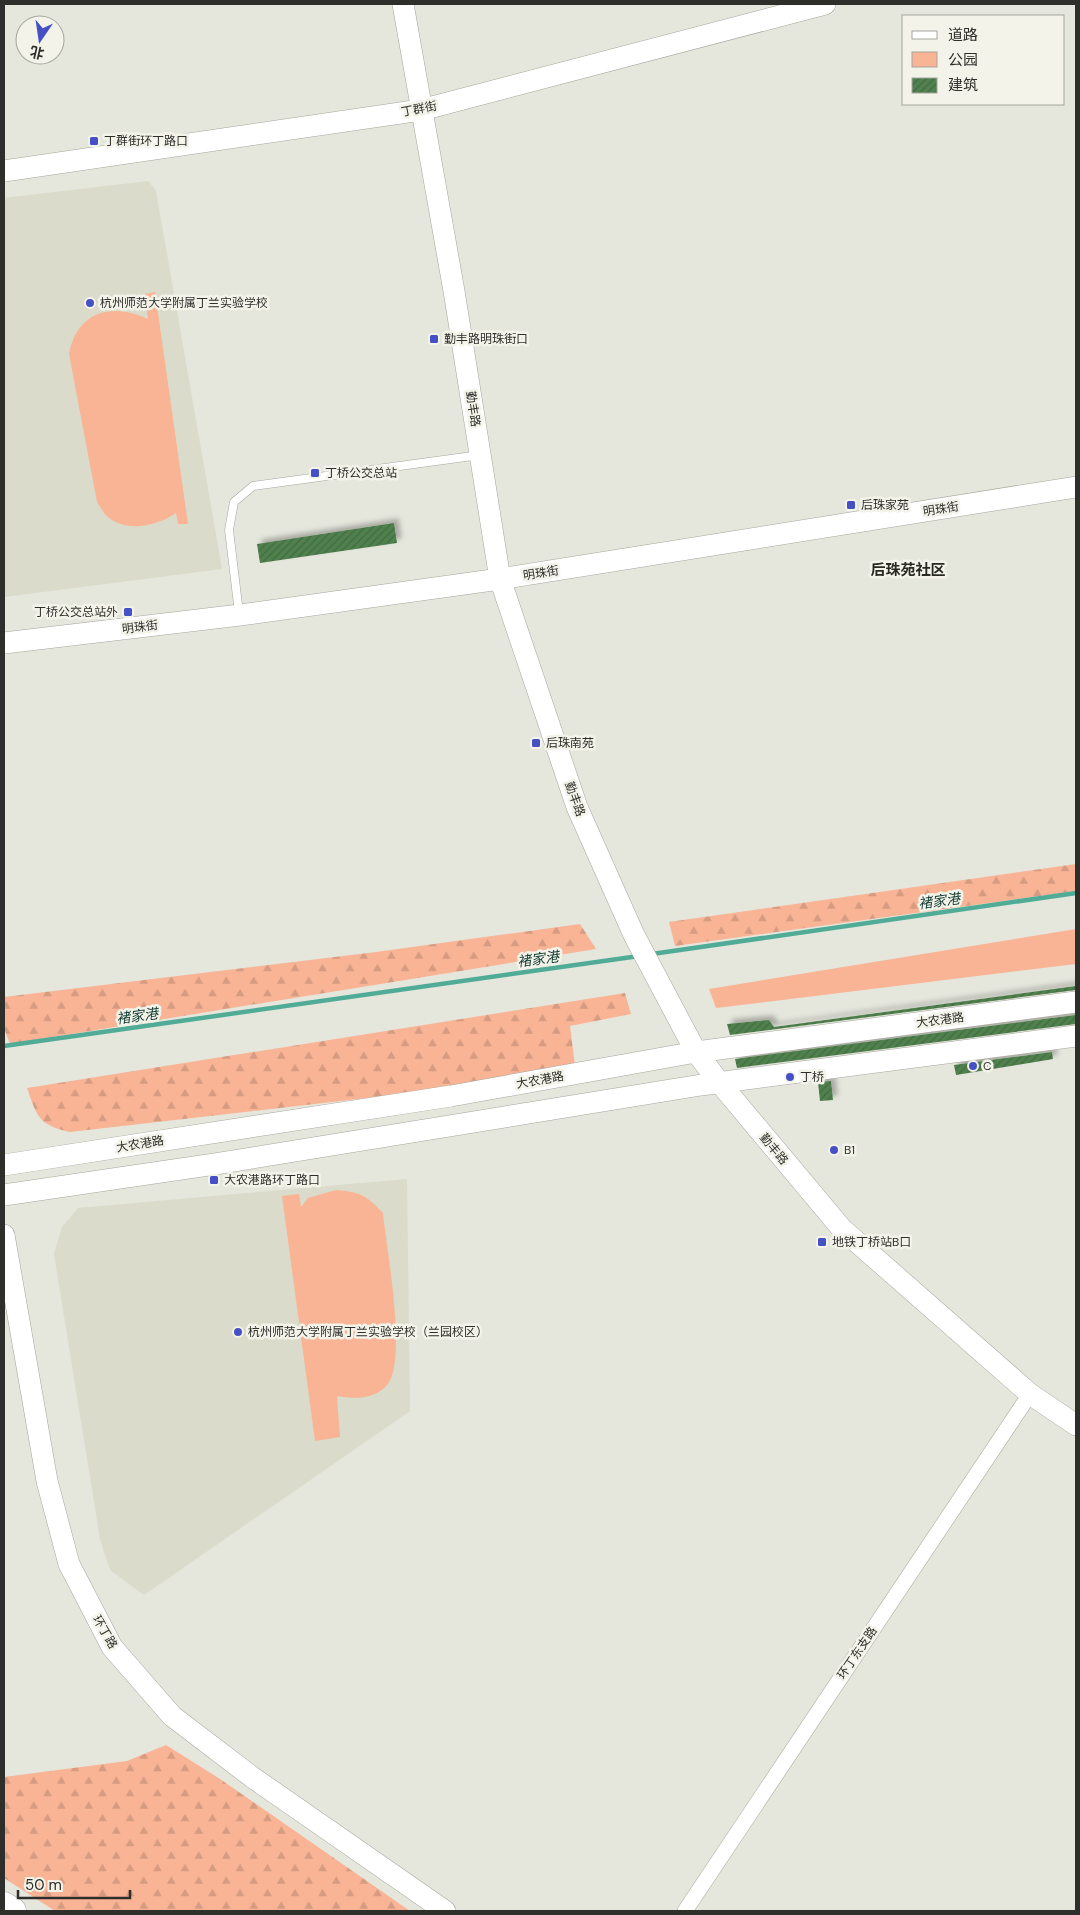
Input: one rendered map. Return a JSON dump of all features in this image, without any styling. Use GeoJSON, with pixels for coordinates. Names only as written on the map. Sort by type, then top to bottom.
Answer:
{"type":"FeatureCollection","features":[{"type":"Feature","properties":{"kind":"highway"},"geometry":{"type":"LineString","coordinates":[[4,1906],[12,1911]]}},
{"type":"Feature","properties":{"kind":"main road","name":"勤丰路"},"geometry":{"type":"LineString","coordinates":[[403,4],[500,579],[577,807],[634,935],[664,988],[696,1052],[842,1229],[1030,1394],[1076,1425]]}},
{"type":"Feature","properties":{"kind":"main road","name":"丁群街"},"geometry":{"type":"LineString","coordinates":[[4,171],[421,110],[825,4]]}},
{"type":"Feature","properties":{"kind":"main road","name":"明珠街"},"geometry":{"type":"LineString","coordinates":[[4,643],[240,615],[500,579],[1076,487]]}},
{"type":"Feature","properties":{"kind":"main road","name":"大农港路"},"geometry":{"type":"LineString","coordinates":[[4,1165],[451,1096],[696,1052],[1076,1002]]}},
{"type":"Feature","properties":{"kind":"main road"},"geometry":{"type":"LineString","coordinates":[[4,1195],[215,1164],[719,1082],[1076,1036]]}},
{"type":"Feature","properties":{"kind":"main road","name":"环丁路"},"geometry":{"type":"LineString","coordinates":[[4,1235],[52,1500],[69,1564],[112,1646],[172,1716],[252,1777],[445,1911]]}},
{"type":"Feature","properties":{"kind":"street","name":"环丁东支路"},"geometry":{"type":"LineString","coordinates":[[685,1911],[1030,1394]]}},
{"type":"Feature","properties":{"kind":"lane"},"geometry":{"type":"LineString","coordinates":[[240,615],[229,530],[234,502],[253,486],[480,454]]}},
{"type":"Feature","properties":{"kind":"shaded area","name":"杭州师范大学附属丁兰实验学校"},"geometry":{"type":"Polygon","coordinates":[[[148,181],[156,191],[222,569],[4,597],[4,198],[148,181]]]}},
{"type":"Feature","properties":{"kind":"shaded area","name":"杭州师范大学附属丁兰实验学校（兰园校区）"},"geometry":{"type":"Polygon","coordinates":[[[407,1179],[410,1411],[144,1595],[110,1570],[100,1539],[54,1254],[62,1227],[78,1208],[407,1179]]]}},
{"type":"Feature","properties":{"kind":"green space"},"geometry":{"type":"Polygon","coordinates":[[[155,292],[188,524],[178,524],[176,513],[152,524],[134,526],[117,523],[109,518],[97,502],[69,354],[73,339],[80,328],[98,314],[109,311],[122,311],[148,319],[145,294],[155,292]]]}},
{"type":"Feature","properties":{"kind":"green space"},"geometry":{"type":"Polygon","coordinates":[[[1076,864],[1076,891],[675,946],[669,922],[1076,864]]]}},
{"type":"Feature","properties":{"kind":"green space"},"geometry":{"type":"Polygon","coordinates":[[[580,924],[596,949],[10,1044],[4,1028],[4,997],[376,952],[580,924]]]}},
{"type":"Feature","properties":{"kind":"green space"},"geometry":{"type":"Polygon","coordinates":[[[1076,929],[1076,964],[716,1008],[709,989],[1076,929]]]}},
{"type":"Feature","properties":{"kind":"green space"},"geometry":{"type":"Polygon","coordinates":[[[625,993],[631,1014],[570,1026],[576,1074],[70,1132],[51,1126],[40,1118],[33,1106],[27,1088],[625,993]]]}},
{"type":"Feature","properties":{"kind":"green space"},"geometry":{"type":"Polygon","coordinates":[[[336,1190],[357,1193],[367,1198],[383,1213],[394,1302],[396,1353],[393,1372],[387,1385],[382,1390],[363,1397],[337,1396],[340,1437],[315,1441],[282,1196],[299,1194],[301,1207],[308,1198],[336,1190]]]}},
{"type":"Feature","properties":{"kind":"green space"},"geometry":{"type":"Polygon","coordinates":[[[166,1745],[220,1779],[410,1911],[55,1911],[4,1878],[4,1777],[127,1761],[166,1745]]]}},
{"type":"Feature","properties":{"kind":"building"},"geometry":{"type":"Polygon","coordinates":[[[394,523],[397,543],[260,563],[257,544],[394,523]]]}},
{"type":"Feature","properties":{"kind":"building"},"geometry":{"type":"Polygon","coordinates":[[[1076,986],[1076,990],[730,1035],[727,1024],[769,1020],[774,1027],[1076,986]]]}},
{"type":"Feature","properties":{"kind":"building"},"geometry":{"type":"Polygon","coordinates":[[[1076,1015],[1076,1024],[737,1068],[735,1059],[1076,1015]]]}},
{"type":"Feature","properties":{"kind":"building"},"geometry":{"type":"Polygon","coordinates":[[[1052,1052],[1053,1059],[956,1075],[954,1065],[1052,1052]]]}},
{"type":"Feature","properties":{"kind":"building"},"geometry":{"type":"Polygon","coordinates":[[[831,1081],[833,1100],[820,1101],[818,1082],[831,1081]]]}},
{"type":"Feature","properties":{"kind":"waterway","name":"褚家港"},"geometry":{"type":"LineString","coordinates":[[652,954],[1076,893]]}},
{"type":"Feature","properties":{"kind":"waterway","name":"褚家港"},"geometry":{"type":"LineString","coordinates":[[4,1046],[639,956]]}},
{"type":"Feature","properties":{"kind":"place","name":"丁群街环丁路口"},"geometry":{"type":"Point","coordinates":[94,141]}},
{"type":"Feature","properties":{"kind":"place","name":"杭州师范大学附属丁兰实验学校"},"geometry":{"type":"Point","coordinates":[90,303]}},
{"type":"Feature","properties":{"kind":"place","name":"勤丰路明珠街口"},"geometry":{"type":"Point","coordinates":[434,339]}},
{"type":"Feature","properties":{"kind":"place","name":"丁桥公交总站"},"geometry":{"type":"Point","coordinates":[315,473]}},
{"type":"Feature","properties":{"kind":"place","name":"后珠家苑"},"geometry":{"type":"Point","coordinates":[851,505]}},
{"type":"Feature","properties":{"kind":"place","name":"丁桥公交总站外"},"geometry":{"type":"Point","coordinates":[128,612]}},
{"type":"Feature","properties":{"kind":"place","name":"后珠南苑"},"geometry":{"type":"Point","coordinates":[536,743]}},
{"type":"Feature","properties":{"kind":"place","name":"C"},"geometry":{"type":"Point","coordinates":[973,1066]}},
{"type":"Feature","properties":{"kind":"place","name":"丁桥"},"geometry":{"type":"Point","coordinates":[790,1077]}},
{"type":"Feature","properties":{"kind":"place","name":"B1"},"geometry":{"type":"Point","coordinates":[834,1150]}},
{"type":"Feature","properties":{"kind":"place","name":"大农港路环丁路口"},"geometry":{"type":"Point","coordinates":[214,1180]}},
{"type":"Feature","properties":{"kind":"place","name":"地铁丁桥站B口"},"geometry":{"type":"Point","coordinates":[822,1242]}},
{"type":"Feature","properties":{"kind":"place","name":"杭州师范大学附属丁兰实验学校（兰园校区）"},"geometry":{"type":"Point","coordinates":[238,1332]}},
{"type":"Feature","properties":{"kind":"district","name":"后珠苑社区"},"geometry":{"type":"Point","coordinates":[908,570]}}]}
